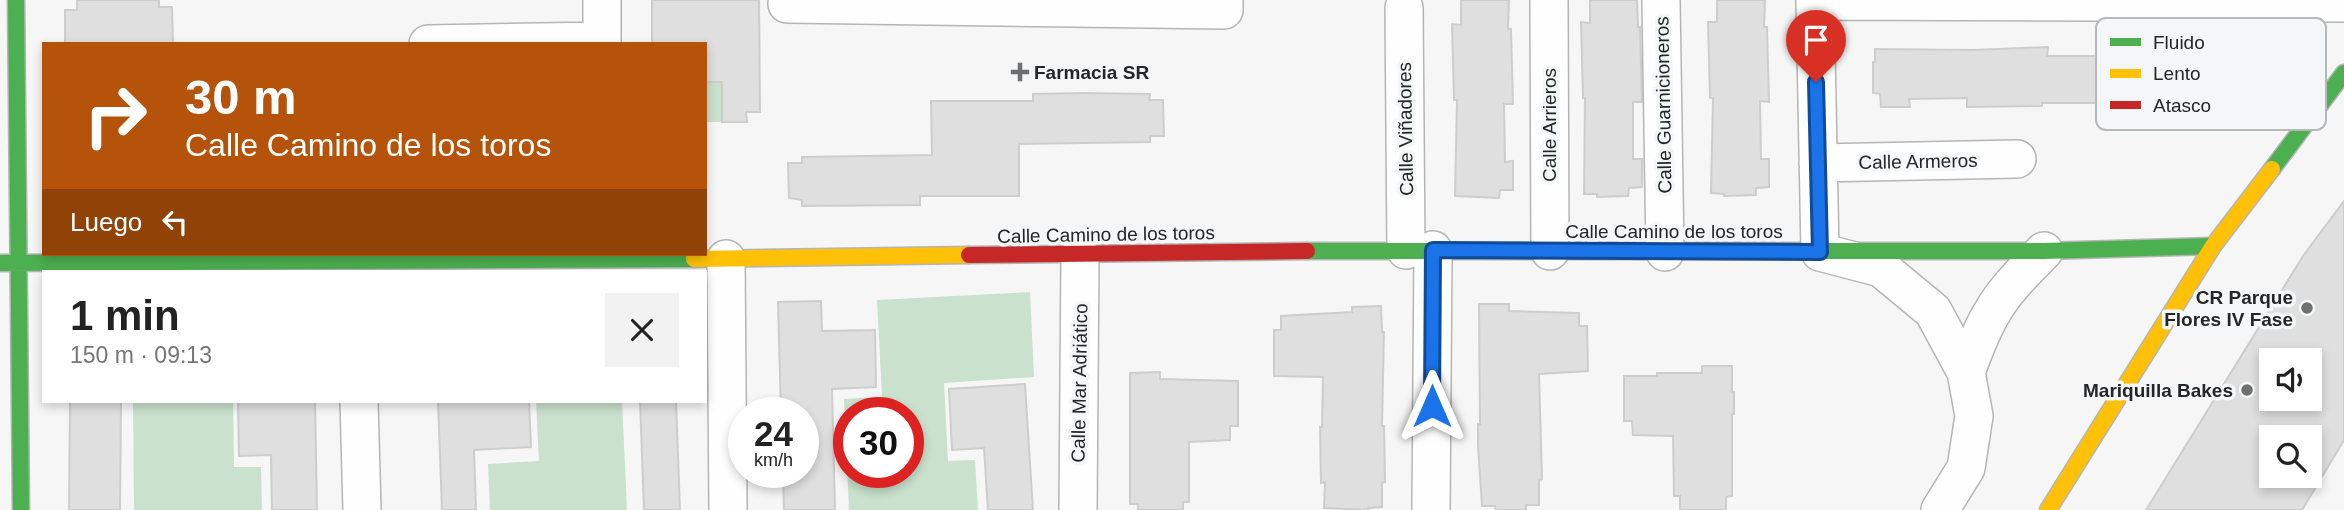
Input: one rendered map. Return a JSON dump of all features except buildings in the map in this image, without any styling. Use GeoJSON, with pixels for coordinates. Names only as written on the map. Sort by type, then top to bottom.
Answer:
{"type":"FeatureCollection","features":[{"type":"Feature","properties":{"kind":"street"},"geometry":{"type":"LineString","coordinates":[[16,0],[21,510]]}},
{"type":"Feature","properties":{"kind":"street"},"geometry":{"type":"LineString","coordinates":[[602,0],[602,42]]}},
{"type":"Feature","properties":{"kind":"street","name":"Calle Arrieros"},"geometry":{"type":"LineString","coordinates":[[1549,0],[1550,251]]}},
{"type":"Feature","properties":{"kind":"street","name":"Calle Guarnicioneros"},"geometry":{"type":"LineString","coordinates":[[1661,0],[1665,252]]}},
{"type":"Feature","properties":{"kind":"street"},"geometry":{"type":"LineString","coordinates":[[1940,510],[1966,468],[1974,416],[1966,372],[1933,311],[1881,268],[1820,252],[1815,1],[2344,3]]}},
{"type":"Feature","properties":{"kind":"street"},"geometry":{"type":"LineString","coordinates":[[787,4],[1224,5]]}},
{"type":"Feature","properties":{"kind":"street","name":"Calle Viñadores"},"geometry":{"type":"LineString","coordinates":[[1404,8],[1420,250],[1432,510]]}},
{"type":"Feature","properties":{"kind":"street"},"geometry":{"type":"LineString","coordinates":[[2326,97],[2344,73]]}},
{"type":"Feature","properties":{"kind":"street"},"geometry":{"type":"LineString","coordinates":[[2048,510],[2213,246],[2301,130]]}},
{"type":"Feature","properties":{"kind":"street","name":"Calle Armeros"},"geometry":{"type":"LineString","coordinates":[[1818,163],[2017,159]]}},
{"type":"Feature","properties":{"kind":"street","name":"Calle Camino de los toros"},"geometry":{"type":"LineString","coordinates":[[0,263],[356,266],[602,257],[726,259],[1420,250],[2044,251],[2213,246]]}},
{"type":"Feature","properties":{"kind":"street"},"geometry":{"type":"LineString","coordinates":[[1966,372],[1979,336],[1993,309],[2044,251]]}},
{"type":"Feature","properties":{"kind":"street","name":"Calle Mar Adriático"},"geometry":{"type":"LineString","coordinates":[[1078,510],[1080,255]]}},
{"type":"Feature","properties":{"kind":"street"},"geometry":{"type":"LineString","coordinates":[[726,259],[728,510]]}},
{"type":"Feature","properties":{"kind":"street"},"geometry":{"type":"LineString","coordinates":[[359,403],[362,510]]}},
{"type":"Feature","properties":{"kind":"street"},"geometry":{"type":"LineString","coordinates":[[0,459],[21,459]]}},
{"type":"Feature","properties":{"kind":"green space"},"geometry":{"type":"Polygon","coordinates":[[[707,82],[722,82],[722,122],[707,122],[707,82]]]}},
{"type":"Feature","properties":{"kind":"green space"},"geometry":{"type":"Polygon","coordinates":[[[1030,292],[1034,377],[944,383],[948,461],[975,460],[978,510],[849,510],[848,488],[924,488],[924,397],[882,397],[877,300],[1030,292]]]}},
{"type":"Feature","properties":{"kind":"green space"},"geometry":{"type":"Polygon","coordinates":[[[133,403],[233,403],[234,467],[261,467],[262,510],[134,510],[133,403]]]}},
{"type":"Feature","properties":{"kind":"green space"},"geometry":{"type":"Polygon","coordinates":[[[536,403],[622,403],[627,510],[490,510],[488,464],[539,461],[536,403]]]}},
{"type":"Feature","properties":{"kind":"traffic: fast"},"geometry":{"type":"LineString","coordinates":[[16,0],[21,510]]}},
{"type":"Feature","properties":{"kind":"traffic: fast"},"geometry":{"type":"LineString","coordinates":[[2326,97],[2344,73]]}},
{"type":"Feature","properties":{"kind":"traffic: fast"},"geometry":{"type":"LineString","coordinates":[[2272,169],[2301,130]]}},
{"type":"Feature","properties":{"kind":"traffic: fast"},"geometry":{"type":"LineString","coordinates":[[1307,251],[2044,251],[2213,246]]}},
{"type":"Feature","properties":{"kind":"traffic: fast"},"geometry":{"type":"LineString","coordinates":[[0,263],[694,259]]}},
{"type":"Feature","properties":{"kind":"traffic: slow"},"geometry":{"type":"LineString","coordinates":[[2048,510],[2213,246],[2272,169]]}},
{"type":"Feature","properties":{"kind":"traffic: slow"},"geometry":{"type":"LineString","coordinates":[[694,259],[969,255]]}},
{"type":"Feature","properties":{"kind":"traffic: jam"},"geometry":{"type":"LineString","coordinates":[[969,255],[1307,251]]}},
{"type":"Feature","properties":{"kind":"place","name":"Farmacia SR"},"geometry":{"type":"Point","coordinates":[1020,72]}},
{"type":"Feature","properties":{"kind":"place","name":"CR Parque Flores IV Fase"},"geometry":{"type":"Point","coordinates":[2307,308]}},
{"type":"Feature","properties":{"kind":"place","name":"Mariquilla Bakes"},"geometry":{"type":"Point","coordinates":[2247,390]}},
{"type":"Feature","properties":{"kind":"route"},"geometry":{"type":"LineString","coordinates":[[1432,406],[1433,250],[1820,252],[1816,82]]}}]}
